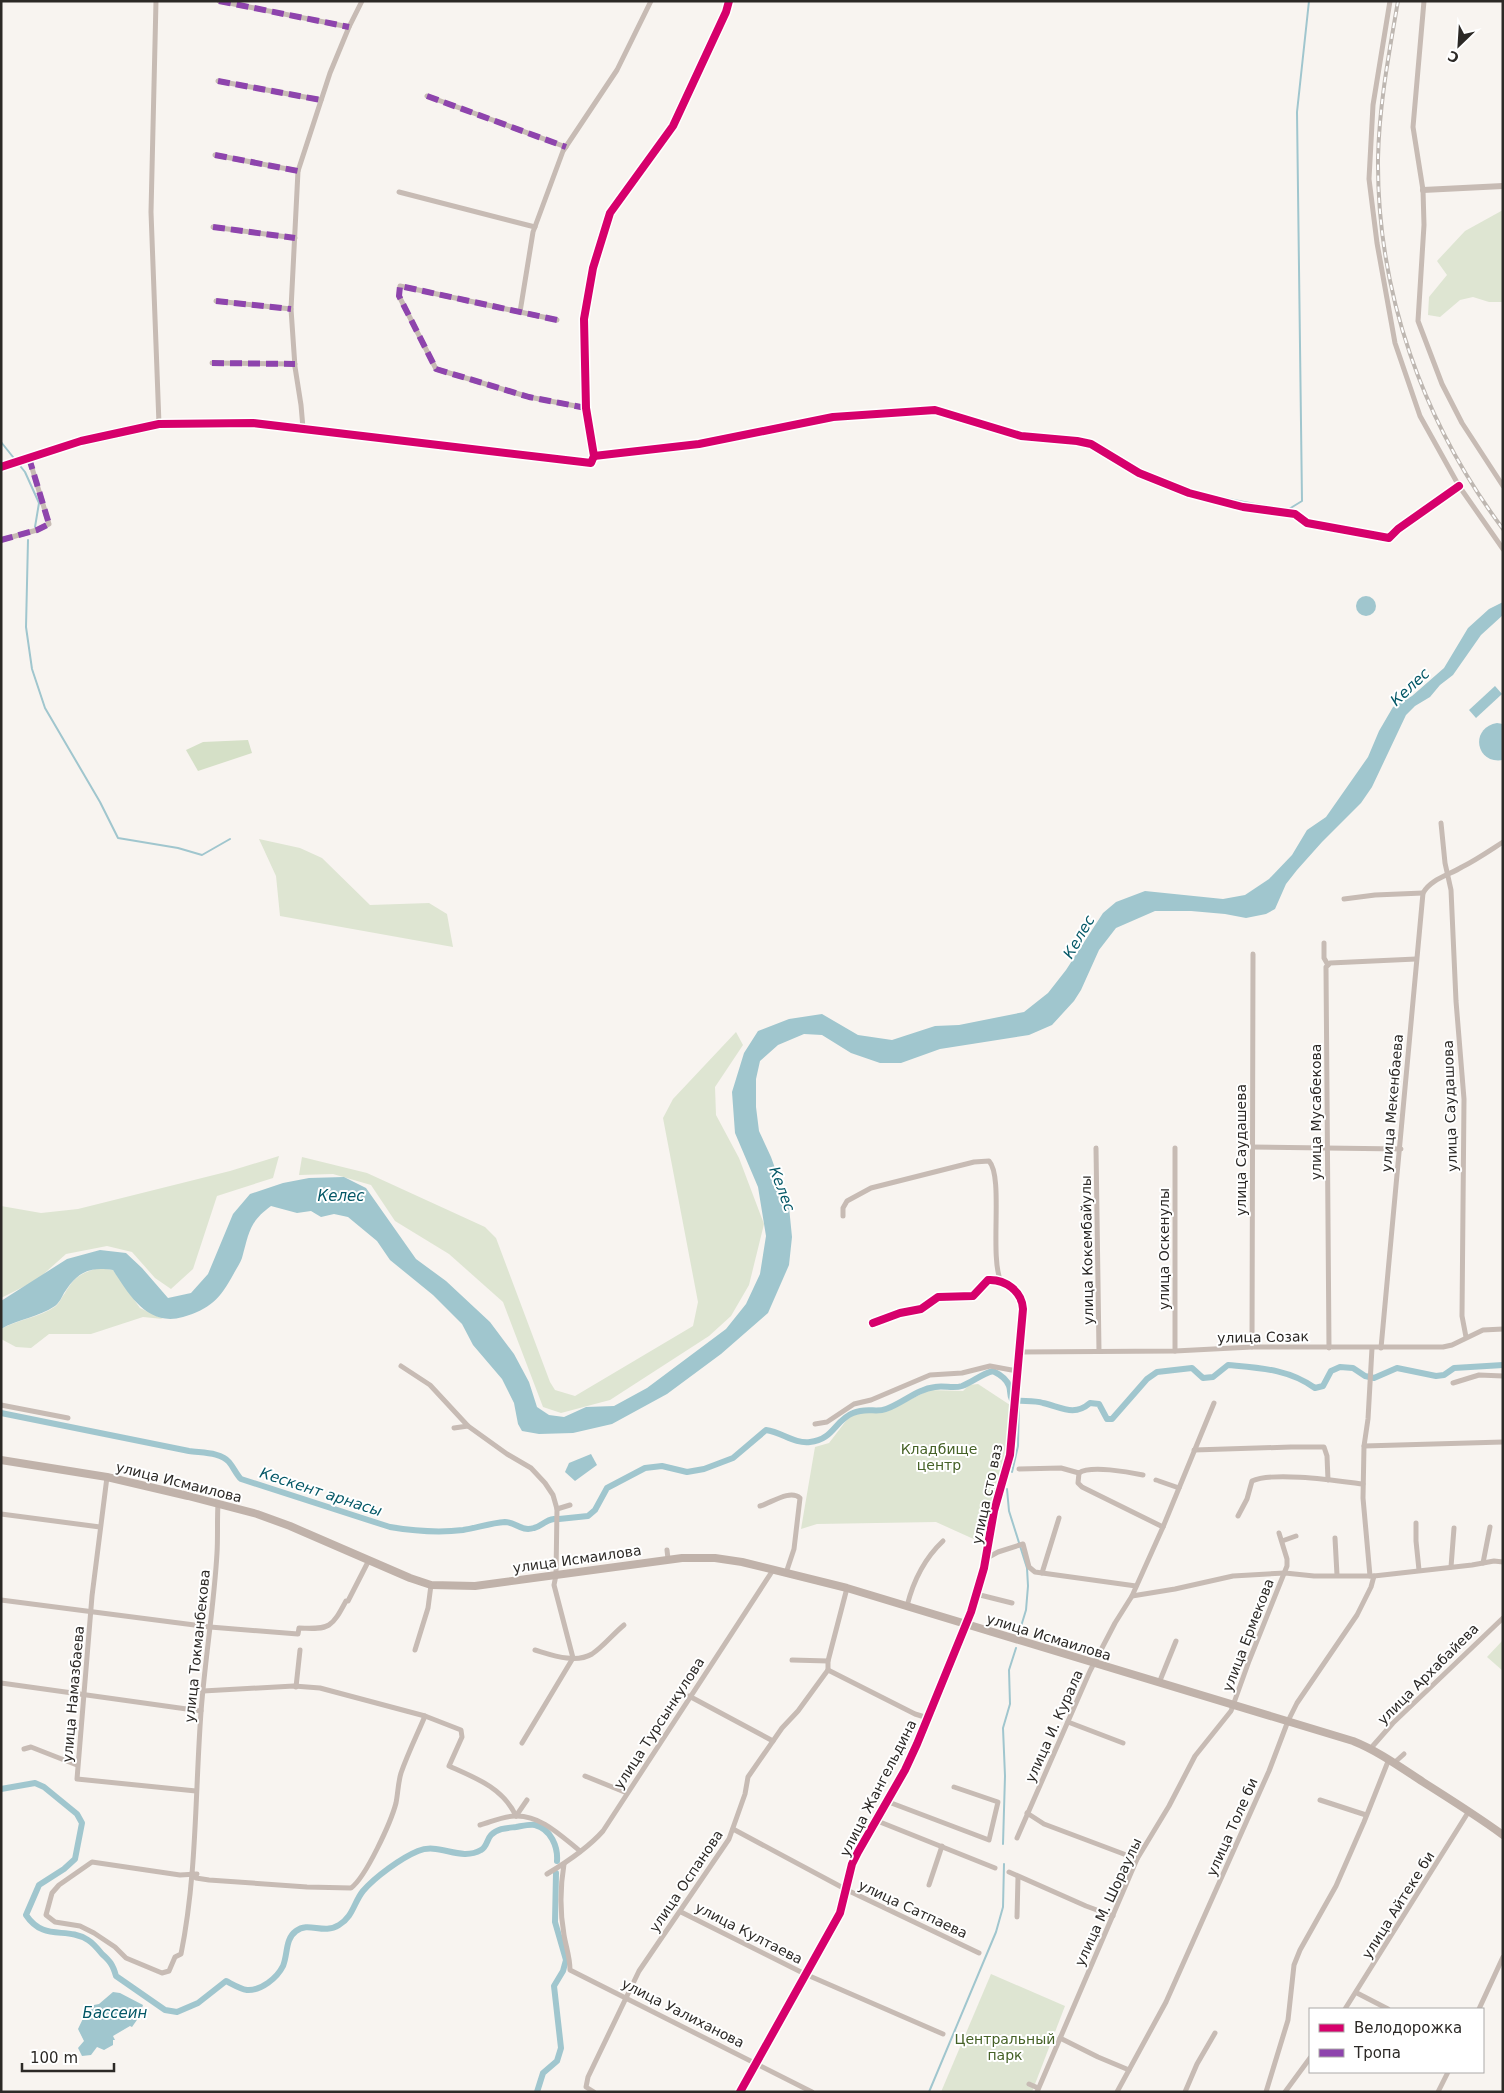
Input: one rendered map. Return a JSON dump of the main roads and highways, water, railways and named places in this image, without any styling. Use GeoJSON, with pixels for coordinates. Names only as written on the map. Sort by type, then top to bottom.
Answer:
{"type":"FeatureCollection","features":[{"type":"Feature","properties":{"kind":"main road","name":"улица Исмаилова"},"geometry":{"type":"LineString","coordinates":[[1,1460],[107,1478],[218,1504],[290,1526],[431,1585],[475,1586],[668,1559],[714,1558],[742,1562],[846,1588],[907,1606],[1233,1706],[1288,1721],[1371,1748],[1503,1835]]}},
{"type":"Feature","properties":{"kind":"water"},"geometry":{"type":"Polygon","coordinates":[[[1362,596],[1370,596],[1376,602],[1376,610],[1370,616],[1362,616],[1356,610],[1356,602],[1362,596]]]}},
{"type":"Feature","properties":{"kind":"water","name":"Келес"},"geometry":{"type":"Polygon","coordinates":[[[1503,602],[1503,615],[1481,635],[1453,675],[1440,685],[1430,697],[1415,706],[1406,715],[1372,787],[1361,803],[1297,870],[1286,884],[1275,909],[1266,914],[1246,918],[1191,911],[1155,911],[1116,928],[1099,950],[1074,1001],[1052,1025],[1029,1035],[940,1049],[901,1063],[880,1063],[851,1053],[822,1035],[804,1034],[778,1045],[760,1061],[756,1079],[756,1107],[759,1131],[771,1157],[789,1207],[792,1237],[789,1265],[768,1313],[721,1354],[667,1394],[612,1424],[573,1433],[539,1434],[522,1431],[518,1424],[514,1403],[502,1379],[473,1345],[462,1324],[433,1295],[390,1260],[377,1241],[348,1217],[334,1214],[321,1217],[311,1211],[297,1213],[271,1206],[254,1223],[248,1235],[241,1260],[219,1297],[207,1307],[192,1314],[171,1319],[150,1313],[133,1298],[113,1270],[97,1269],[84,1272],[74,1280],[55,1306],[1,1329],[1,1301],[67,1259],[100,1250],[126,1253],[168,1298],[191,1293],[208,1274],[233,1214],[250,1194],[283,1183],[309,1178],[344,1177],[366,1188],[416,1259],[446,1281],[490,1322],[514,1354],[529,1382],[537,1407],[549,1415],[564,1417],[586,1407],[614,1406],[647,1388],[726,1329],[746,1304],[760,1274],[766,1236],[758,1187],[735,1133],[732,1092],[744,1053],[758,1031],[789,1019],[822,1014],[858,1035],[892,1040],[935,1026],[959,1025],[1024,1012],[1048,993],[1066,970],[1103,913],[1116,902],[1145,891],[1223,899],[1245,895],[1269,879],[1292,855],[1307,830],[1326,817],[1368,757],[1379,731],[1393,707],[1412,696],[1444,668],[1468,628],[1489,609],[1503,602]]]}},
{"type":"Feature","properties":{"kind":"water"},"geometry":{"type":"Polygon","coordinates":[[[1495,686],[1502,694],[1476,718],[1469,710],[1495,686]]]}},
{"type":"Feature","properties":{"kind":"water"},"geometry":{"type":"Polygon","coordinates":[[[1497,723],[1503,724],[1503,760],[1494,760],[1487,757],[1479,745],[1479,738],[1482,732],[1488,726],[1497,723]]]}},
{"type":"Feature","properties":{"kind":"water"},"geometry":{"type":"Polygon","coordinates":[[[591,1454],[597,1465],[575,1481],[565,1472],[569,1463],[591,1454]]]}},
{"type":"Feature","properties":{"kind":"water","name":"Бассеин"},"geometry":{"type":"Polygon","coordinates":[[[113,1992],[120,1993],[143,2005],[139,2017],[132,2027],[130,2026],[113,2036],[115,2040],[113,2040],[113,2045],[104,2050],[97,2047],[91,2055],[82,2056],[78,2048],[84,2041],[78,2029],[89,2006],[99,2004],[113,1992]]]}},
{"type":"Feature","properties":{"kind":"waterway"},"geometry":{"type":"LineString","coordinates":[[1092,441],[1141,471],[1195,491],[1232,500],[1289,509],[1302,501],[1297,112],[1309,1]]}},
{"type":"Feature","properties":{"kind":"waterway"},"geometry":{"type":"LineString","coordinates":[[1,442],[25,472],[39,503],[35,527]]}},
{"type":"Feature","properties":{"kind":"waterway"},"geometry":{"type":"LineString","coordinates":[[28,540],[26,627],[32,669],[45,708],[100,802],[118,838],[178,848],[202,855],[230,839]]}},
{"type":"Feature","properties":{"kind":"waterway","name":"Кескент арнасы"},"geometry":{"type":"LineString","coordinates":[[559,1519],[588,1516],[595,1510],[607,1488],[645,1468],[662,1466],[687,1472],[704,1469],[733,1458],[766,1430],[793,1440],[804,1442],[818,1440],[824,1438],[842,1420],[853,1413],[863,1410],[886,1409],[922,1390],[962,1386],[993,1371],[1006,1381],[1010,1388],[1012,1400],[1039,1402],[1067,1410],[1078,1409],[1090,1403],[1099,1404],[1107,1419],[1112,1419],[1147,1379],[1157,1372],[1192,1368],[1203,1378],[1213,1377],[1228,1365],[1251,1367],[1284,1373],[1315,1388],[1323,1386],[1331,1371],[1340,1367],[1353,1368],[1365,1376],[1374,1378],[1397,1368],[1436,1376],[1444,1375],[1454,1368],[1503,1365]]}},
{"type":"Feature","properties":{"kind":"waterway"},"geometry":{"type":"LineString","coordinates":[[1012,1472],[1018,1446],[1019,1401]]}},
{"type":"Feature","properties":{"kind":"waterway","name":"Кескент арнасы"},"geometry":{"type":"LineString","coordinates":[[1,1413],[221,1456],[229,1462],[241,1479],[390,1527],[444,1531],[463,1530],[505,1522],[529,1529],[554,1519]]}},
{"type":"Feature","properties":{"kind":"waterway"},"geometry":{"type":"LineString","coordinates":[[1007,1489],[1009,1511],[1027,1568],[1026,1610],[1019,1633]]}},
{"type":"Feature","properties":{"kind":"waterway"},"geometry":{"type":"LineString","coordinates":[[1003,1844],[1005,1776],[1003,1728],[1010,1704],[1009,1670],[1016,1648]]}},
{"type":"Feature","properties":{"kind":"waterway"},"geometry":{"type":"LineString","coordinates":[[1,1789],[35,1783],[44,1787],[77,1814],[82,1823],[75,1859],[64,1869],[39,1885],[26,1915],[40,1928],[72,1934],[88,1940],[109,1961],[116,1976],[165,2010],[177,2012],[198,2003],[226,1981],[247,1990],[252,1990],[268,1983],[283,1966],[288,1942],[292,1934],[301,1928],[327,1929],[344,1922],[360,1895],[368,1886],[396,1863],[418,1851],[434,1849],[465,1854],[473,1853],[483,1849],[490,1837],[497,1831],[533,1825],[541,1827],[549,1834],[555,1845],[557,1861]]}},
{"type":"Feature","properties":{"kind":"waterway"},"geometry":{"type":"LineString","coordinates":[[929,2092],[996,1932],[1003,1907],[1004,1864]]}},
{"type":"Feature","properties":{"kind":"waterway"},"geometry":{"type":"LineString","coordinates":[[537,2092],[543,2073],[557,2061],[561,2048],[554,1986],[563,1971],[566,1960],[555,1922],[556,1873]]}},
{"type":"Feature","properties":{"kind":"railway"},"geometry":{"type":"LineString","coordinates":[[1398,1],[1380,119],[1378,159],[1380,209],[1386,258],[1396,307],[1410,354],[1428,400],[1450,445],[1475,488],[1503,529]]}},
{"type":"Feature","properties":{"kind":"park label","name":"Кладбище центр"},"geometry":{"type":"Point","coordinates":[939,1458]}},
{"type":"Feature","properties":{"kind":"park label","name":"Центральный парк"},"geometry":{"type":"Point","coordinates":[1005,2048]}}]}
